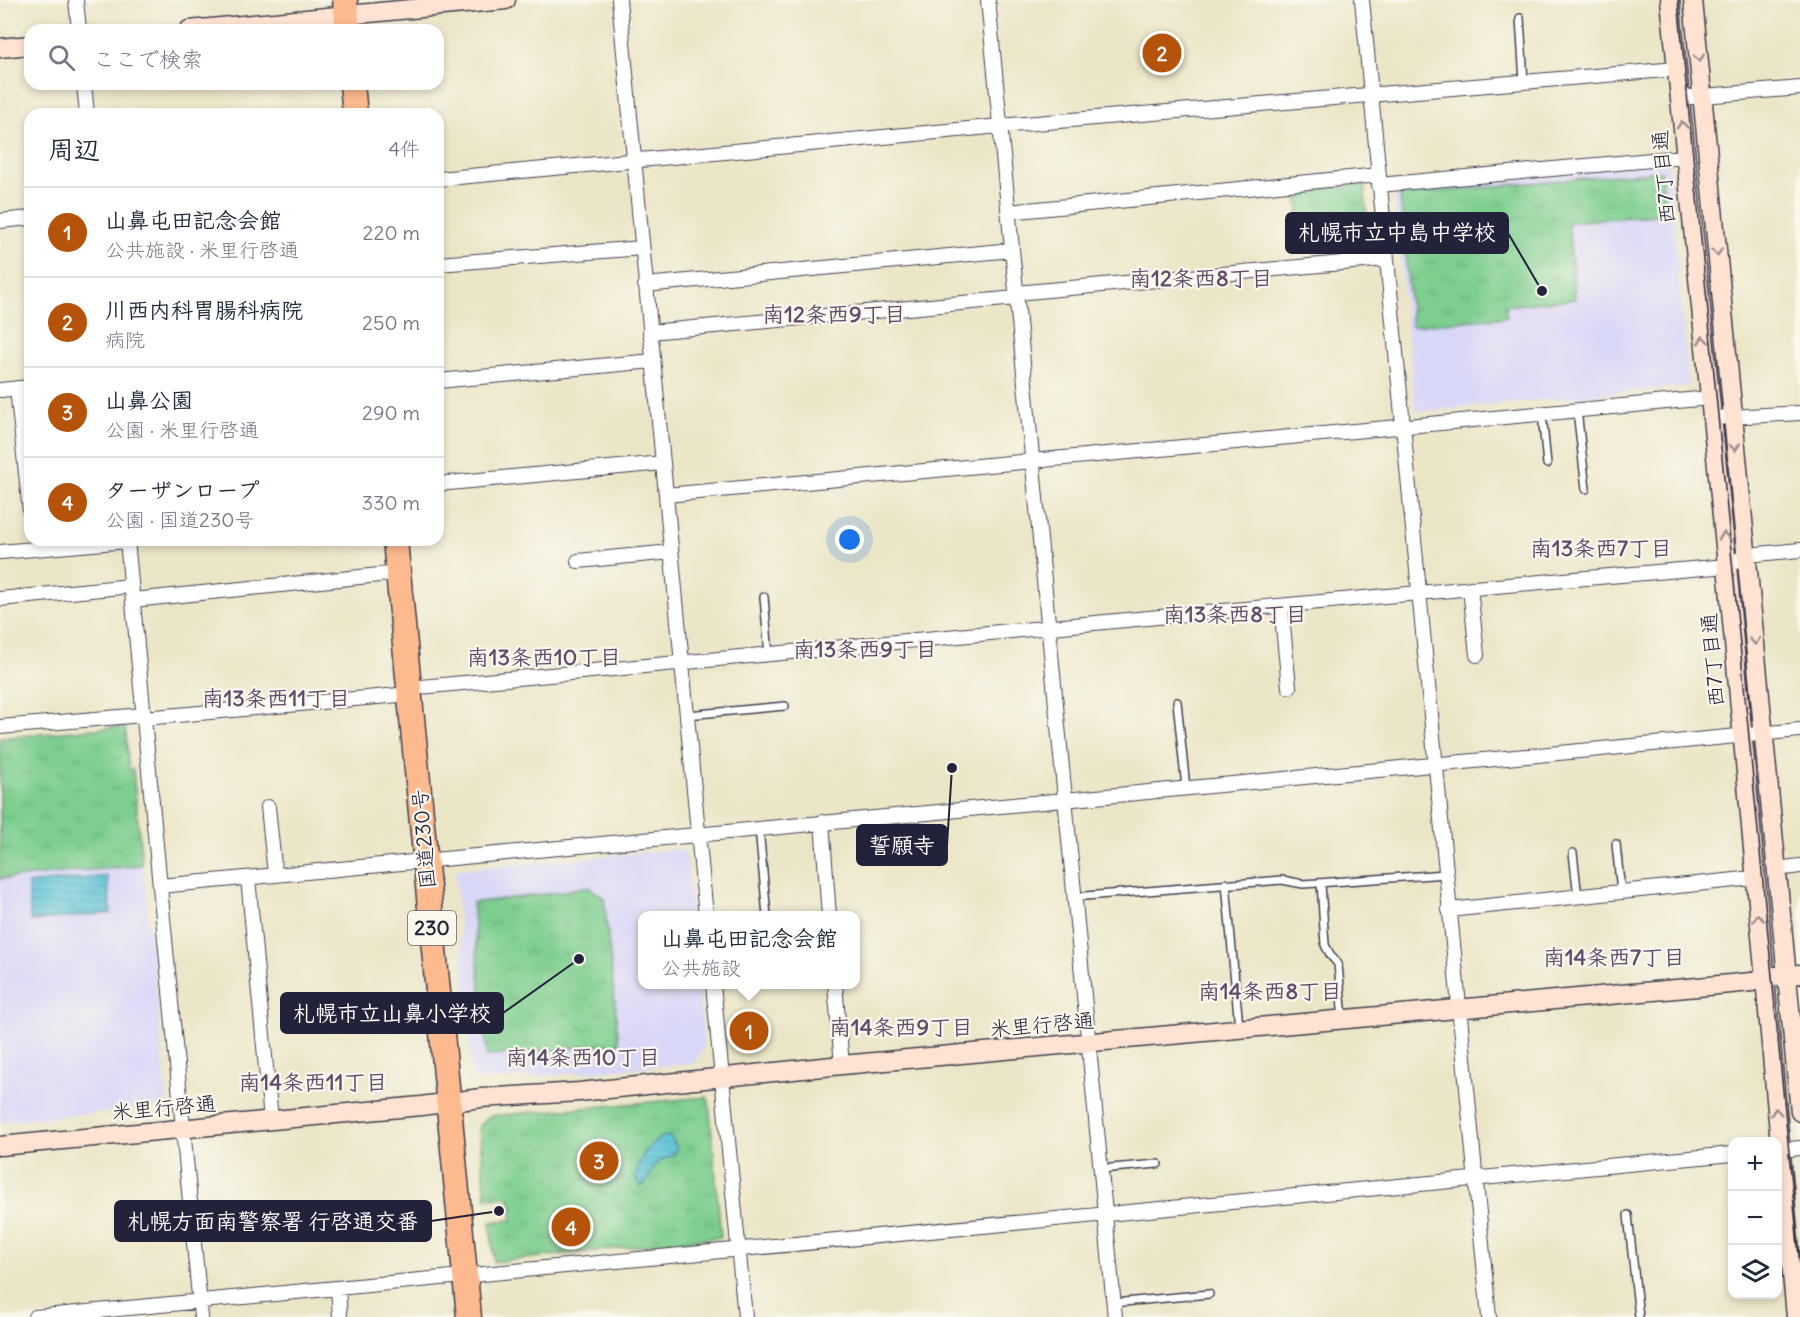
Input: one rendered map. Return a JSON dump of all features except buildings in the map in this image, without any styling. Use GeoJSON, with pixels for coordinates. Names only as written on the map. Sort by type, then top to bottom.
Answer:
{"type":"FeatureCollection","features":[{"type":"Feature","properties":{"kind":"highway"},"geometry":{"type":"LineString","coordinates":[[353,90],[354,108]]}},
{"type":"Feature","properties":{"kind":"highway","name":"国道230号"},"geometry":{"type":"LineString","coordinates":[[397,546],[469,1317]]}},
{"type":"Feature","properties":{"kind":"street"},"geometry":{"type":"LineString","coordinates":[[76,0],[78,24]]}},
{"type":"Feature","properties":{"kind":"street"},"geometry":{"type":"LineString","coordinates":[[252,24],[506,0]]}},
{"type":"Feature","properties":{"kind":"street"},"geometry":{"type":"LineString","coordinates":[[619,0],[706,911]]}},
{"type":"Feature","properties":{"kind":"street"},"geometry":{"type":"LineString","coordinates":[[988,0],[1115,1317]]}},
{"type":"Feature","properties":{"kind":"street"},"geometry":{"type":"LineString","coordinates":[[1362,0],[1489,1317]]}},
{"type":"Feature","properties":{"kind":"street","name":"西7丁目通"},"geometry":{"type":"LineString","coordinates":[[1670,0],[1712,418],[1778,1137]]}},
{"type":"Feature","properties":{"kind":"street","name":"西7丁目通"},"geometry":{"type":"LineString","coordinates":[[1693,0],[1763,733],[1777,869],[1793,974],[1800,1112]]}},
{"type":"Feature","properties":{"kind":"street"},"geometry":{"type":"LineString","coordinates":[[0,48],[24,46]]}},
{"type":"Feature","properties":{"kind":"street"},"geometry":{"type":"LineString","coordinates":[[444,178],[1000,126],[1677,69]]}},
{"type":"Feature","properties":{"kind":"street"},"geometry":{"type":"LineString","coordinates":[[1680,98],[1800,88]]}},
{"type":"Feature","properties":{"kind":"street"},"geometry":{"type":"LineString","coordinates":[[85,90],[86,108]]}},
{"type":"Feature","properties":{"kind":"street"},"geometry":{"type":"LineString","coordinates":[[1008,212],[1379,180],[1684,157]]}},
{"type":"Feature","properties":{"kind":"street"},"geometry":{"type":"LineString","coordinates":[[0,221],[24,219]]}},
{"type":"Feature","properties":{"kind":"street"},"geometry":{"type":"LineString","coordinates":[[444,264],[642,248]]}},
{"type":"Feature","properties":{"kind":"street"},"geometry":{"type":"LineString","coordinates":[[645,285],[1012,250]]}},
{"type":"Feature","properties":{"kind":"street"},"geometry":{"type":"LineString","coordinates":[[650,332],[1386,259]]}},
{"type":"Feature","properties":{"kind":"street"},"geometry":{"type":"LineString","coordinates":[[444,380],[653,361]]}},
{"type":"Feature","properties":{"kind":"street"},"geometry":{"type":"LineString","coordinates":[[0,390],[23,388],[24,406]]}},
{"type":"Feature","properties":{"kind":"street"},"geometry":{"type":"LineString","coordinates":[[666,495],[1710,398]]}},
{"type":"Feature","properties":{"kind":"street"},"geometry":{"type":"LineString","coordinates":[[1712,418],[1800,413]]}},
{"type":"Feature","properties":{"kind":"street"},"geometry":{"type":"LineString","coordinates":[[444,483],[663,464]]}},
{"type":"Feature","properties":{"kind":"street"},"geometry":{"type":"LineString","coordinates":[[0,552],[26,546]]}},
{"type":"Feature","properties":{"kind":"street"},"geometry":{"type":"LineString","coordinates":[[128,546],[201,1317]]}},
{"type":"Feature","properties":{"kind":"street"},"geometry":{"type":"LineString","coordinates":[[0,727],[410,691],[1418,592],[1726,566],[1747,555],[1800,550]]}},
{"type":"Feature","properties":{"kind":"street"},"geometry":{"type":"LineString","coordinates":[[578,561],[671,552]]}},
{"type":"Feature","properties":{"kind":"street"},"geometry":{"type":"LineString","coordinates":[[133,600],[399,573]]}},
{"type":"Feature","properties":{"kind":"street"},"geometry":{"type":"LineString","coordinates":[[0,599],[131,585]]}},
{"type":"Feature","properties":{"kind":"street"},"geometry":{"type":"LineString","coordinates":[[1470,588],[1477,655]]}},
{"type":"Feature","properties":{"kind":"street"},"geometry":{"type":"LineString","coordinates":[[1281,606],[1289,687]]}},
{"type":"Feature","properties":{"kind":"street"},"geometry":{"type":"LineString","coordinates":[[160,886],[1800,730]]}},
{"type":"Feature","properties":{"kind":"street"},"geometry":{"type":"LineString","coordinates":[[268,807],[275,875]]}},
{"type":"Feature","properties":{"kind":"street"},"geometry":{"type":"LineString","coordinates":[[822,822],[829,911]]}},
{"type":"Feature","properties":{"kind":"street"},"geometry":{"type":"LineString","coordinates":[[1777,869],[1800,866]]}},
{"type":"Feature","properties":{"kind":"street"},"geometry":{"type":"LineString","coordinates":[[248,878],[271,1120]]}},
{"type":"Feature","properties":{"kind":"street"},"geometry":{"type":"LineString","coordinates":[[1449,910],[1754,879]]}},
{"type":"Feature","properties":{"kind":"street","name":"米里行啓通"},"geometry":{"type":"LineString","coordinates":[[0,1146],[448,1104],[482,1098],[579,1092],[842,1065],[1752,982],[1764,977],[1793,974]]}},
{"type":"Feature","properties":{"kind":"street"},"geometry":{"type":"LineString","coordinates":[[713,989],[745,1317]]}},
{"type":"Feature","properties":{"kind":"street"},"geometry":{"type":"LineString","coordinates":[[835,989],[842,1065]]}},
{"type":"Feature","properties":{"kind":"street"},"geometry":{"type":"LineString","coordinates":[[1773,1078],[1798,1076]]}},
{"type":"Feature","properties":{"kind":"street"},"geometry":{"type":"LineString","coordinates":[[1782,1150],[1800,1148]]}},
{"type":"Feature","properties":{"kind":"street"},"geometry":{"type":"LineString","coordinates":[[35,1317],[1728,1154]]}},
{"type":"Feature","properties":{"kind":"street","name":"西7丁目通"},"geometry":{"type":"LineString","coordinates":[[1782,1179],[1796,1317]]}},
{"type":"Feature","properties":{"kind":"street"},"geometry":{"type":"LineString","coordinates":[[338,1288],[340,1317]]}},
{"type":"Feature","properties":{"kind":"lane"},"geometry":{"type":"LineString","coordinates":[[1520,18],[1524,82]]}},
{"type":"Feature","properties":{"kind":"lane"},"geometry":{"type":"LineString","coordinates":[[1577,410],[1586,489]]}},
{"type":"Feature","properties":{"kind":"lane"},"geometry":{"type":"LineString","coordinates":[[1542,414],[1547,464]]}},
{"type":"Feature","properties":{"kind":"lane"},"geometry":{"type":"LineString","coordinates":[[764,597],[769,655]]}},
{"type":"Feature","properties":{"kind":"lane"},"geometry":{"type":"LineString","coordinates":[[1177,702],[1186,788]]}},
{"type":"Feature","properties":{"kind":"lane"},"geometry":{"type":"LineString","coordinates":[[687,715],[785,706]]}},
{"type":"Feature","properties":{"kind":"lane"},"geometry":{"type":"LineString","coordinates":[[759,828],[766,911]]}},
{"type":"Feature","properties":{"kind":"lane"},"geometry":{"type":"LineString","coordinates":[[1616,844],[1622,892]]}},
{"type":"Feature","properties":{"kind":"lane"},"geometry":{"type":"LineString","coordinates":[[1573,853],[1578,897]]}},
{"type":"Feature","properties":{"kind":"lane"},"geometry":{"type":"LineString","coordinates":[[1073,897],[1226,883],[1282,880],[1303,884],[1446,874]]}},
{"type":"Feature","properties":{"kind":"lane"},"geometry":{"type":"LineString","coordinates":[[1226,883],[1239,1028]]}},
{"type":"Feature","properties":{"kind":"lane"},"geometry":{"type":"LineString","coordinates":[[1321,883],[1325,945],[1338,964],[1343,1019]]}},
{"type":"Feature","properties":{"kind":"lane"},"geometry":{"type":"LineString","coordinates":[[1100,1169],[1158,1164]]}},
{"type":"Feature","properties":{"kind":"lane"},"geometry":{"type":"LineString","coordinates":[[1628,1215],[1639,1317]]}},
{"type":"Feature","properties":{"kind":"lane"},"geometry":{"type":"LineString","coordinates":[[1113,1303],[1209,1294]]}},
{"type":"Feature","properties":{"kind":"shaded area"},"geometry":{"type":"Polygon","coordinates":[[[1668,162],[1689,386],[1415,412],[1394,195],[1398,190],[1668,162]]]}},
{"type":"Feature","properties":{"kind":"shaded area"},"geometry":{"type":"Polygon","coordinates":[[[127,725],[129,769],[133,769],[168,1106],[0,1122],[0,737],[127,725]]]}},
{"type":"Feature","properties":{"kind":"shaded area"},"geometry":{"type":"Polygon","coordinates":[[[681,849],[686,853],[692,911],[638,911],[638,989],[699,989],[704,1048],[694,1063],[480,1081],[472,1076],[455,870],[681,849]]]}},
{"type":"Feature","properties":{"kind":"green space"},"geometry":{"type":"Polygon","coordinates":[[[1661,171],[1666,214],[1568,222],[1575,299],[1505,306],[1507,317],[1412,326],[1400,195],[1661,171]]]}},
{"type":"Feature","properties":{"kind":"green space"},"geometry":{"type":"Polygon","coordinates":[[[1364,184],[1370,243],[1303,250],[1297,191],[1364,184]]]}},
{"type":"Feature","properties":{"kind":"green space"},"geometry":{"type":"Polygon","coordinates":[[[125,726],[129,769],[133,769],[142,865],[0,879],[0,738],[125,726]]]}},
{"type":"Feature","properties":{"kind":"green space"},"geometry":{"type":"Polygon","coordinates":[[[588,886],[604,898],[619,1044],[487,1056],[472,903],[561,892],[588,886]]]}},
{"type":"Feature","properties":{"kind":"green space"},"geometry":{"type":"Polygon","coordinates":[[[707,1097],[721,1237],[494,1262],[490,1222],[512,1220],[510,1197],[486,1198],[479,1126],[489,1116],[707,1097]]]}},
{"type":"Feature","properties":{"kind":"water"},"geometry":{"type":"Polygon","coordinates":[[[107,876],[111,913],[31,921],[28,884],[107,876]]]}},
{"type":"Feature","properties":{"kind":"water"},"geometry":{"type":"Polygon","coordinates":[[[665,1136],[670,1137],[675,1143],[675,1153],[657,1163],[647,1182],[641,1187],[635,1177],[639,1164],[649,1147],[665,1136]]]}},
{"type":"Feature","properties":{"kind":"tram line"},"geometry":{"type":"LineString","coordinates":[[1678,0],[1800,1267]]}},
{"type":"Feature","properties":{"kind":"place","name":"川西内科胃腸科病院"},"geometry":{"type":"Point","coordinates":[1162,53]}},
{"type":"Feature","properties":{"kind":"place","name":"札幌市立中島中学校"},"geometry":{"type":"Point","coordinates":[1542,291]}},
{"type":"Feature","properties":{"kind":"place","name":"誓願寺"},"geometry":{"type":"Point","coordinates":[952,768]}},
{"type":"Feature","properties":{"kind":"place","name":"札幌市立山鼻小学校"},"geometry":{"type":"Point","coordinates":[579,959]}},
{"type":"Feature","properties":{"kind":"place","name":"山鼻屯田記念会館"},"geometry":{"type":"Point","coordinates":[749,1031]}},
{"type":"Feature","properties":{"kind":"place","name":"山鼻公園"},"geometry":{"type":"Point","coordinates":[599,1161]}},
{"type":"Feature","properties":{"kind":"place","name":"札幌方面南警察署 行啓通交番"},"geometry":{"type":"Point","coordinates":[499,1211]}},
{"type":"Feature","properties":{"kind":"place","name":"ターザンロープ"},"geometry":{"type":"Point","coordinates":[571,1227]}},
{"type":"Feature","properties":{"kind":"district","name":"南12条西8丁目"},"geometry":{"type":"Point","coordinates":[1201,278]}},
{"type":"Feature","properties":{"kind":"district","name":"南12条西9丁目"},"geometry":{"type":"Point","coordinates":[834,314]}},
{"type":"Feature","properties":{"kind":"district","name":"南13条西7丁目"},"geometry":{"type":"Point","coordinates":[1601,548]}},
{"type":"Feature","properties":{"kind":"district","name":"南13条西8丁目"},"geometry":{"type":"Point","coordinates":[1235,614]}},
{"type":"Feature","properties":{"kind":"district","name":"南13条西9丁目"},"geometry":{"type":"Point","coordinates":[865,649]}},
{"type":"Feature","properties":{"kind":"district","name":"南13条西10丁目"},"geometry":{"type":"Point","coordinates":[544,657]}},
{"type":"Feature","properties":{"kind":"district","name":"南13条西11丁目"},"geometry":{"type":"Point","coordinates":[276,698]}},
{"type":"Feature","properties":{"kind":"district","name":"南14条西7丁目"},"geometry":{"type":"Point","coordinates":[1614,957]}},
{"type":"Feature","properties":{"kind":"district","name":"南14条西8丁目"},"geometry":{"type":"Point","coordinates":[1270,991]}},
{"type":"Feature","properties":{"kind":"district","name":"南14条西9丁目"},"geometry":{"type":"Point","coordinates":[901,1027]}},
{"type":"Feature","properties":{"kind":"district","name":"南14条西10丁目"},"geometry":{"type":"Point","coordinates":[583,1057]}},
{"type":"Feature","properties":{"kind":"district","name":"南14条西11丁目"},"geometry":{"type":"Point","coordinates":[313,1082]}}]}
